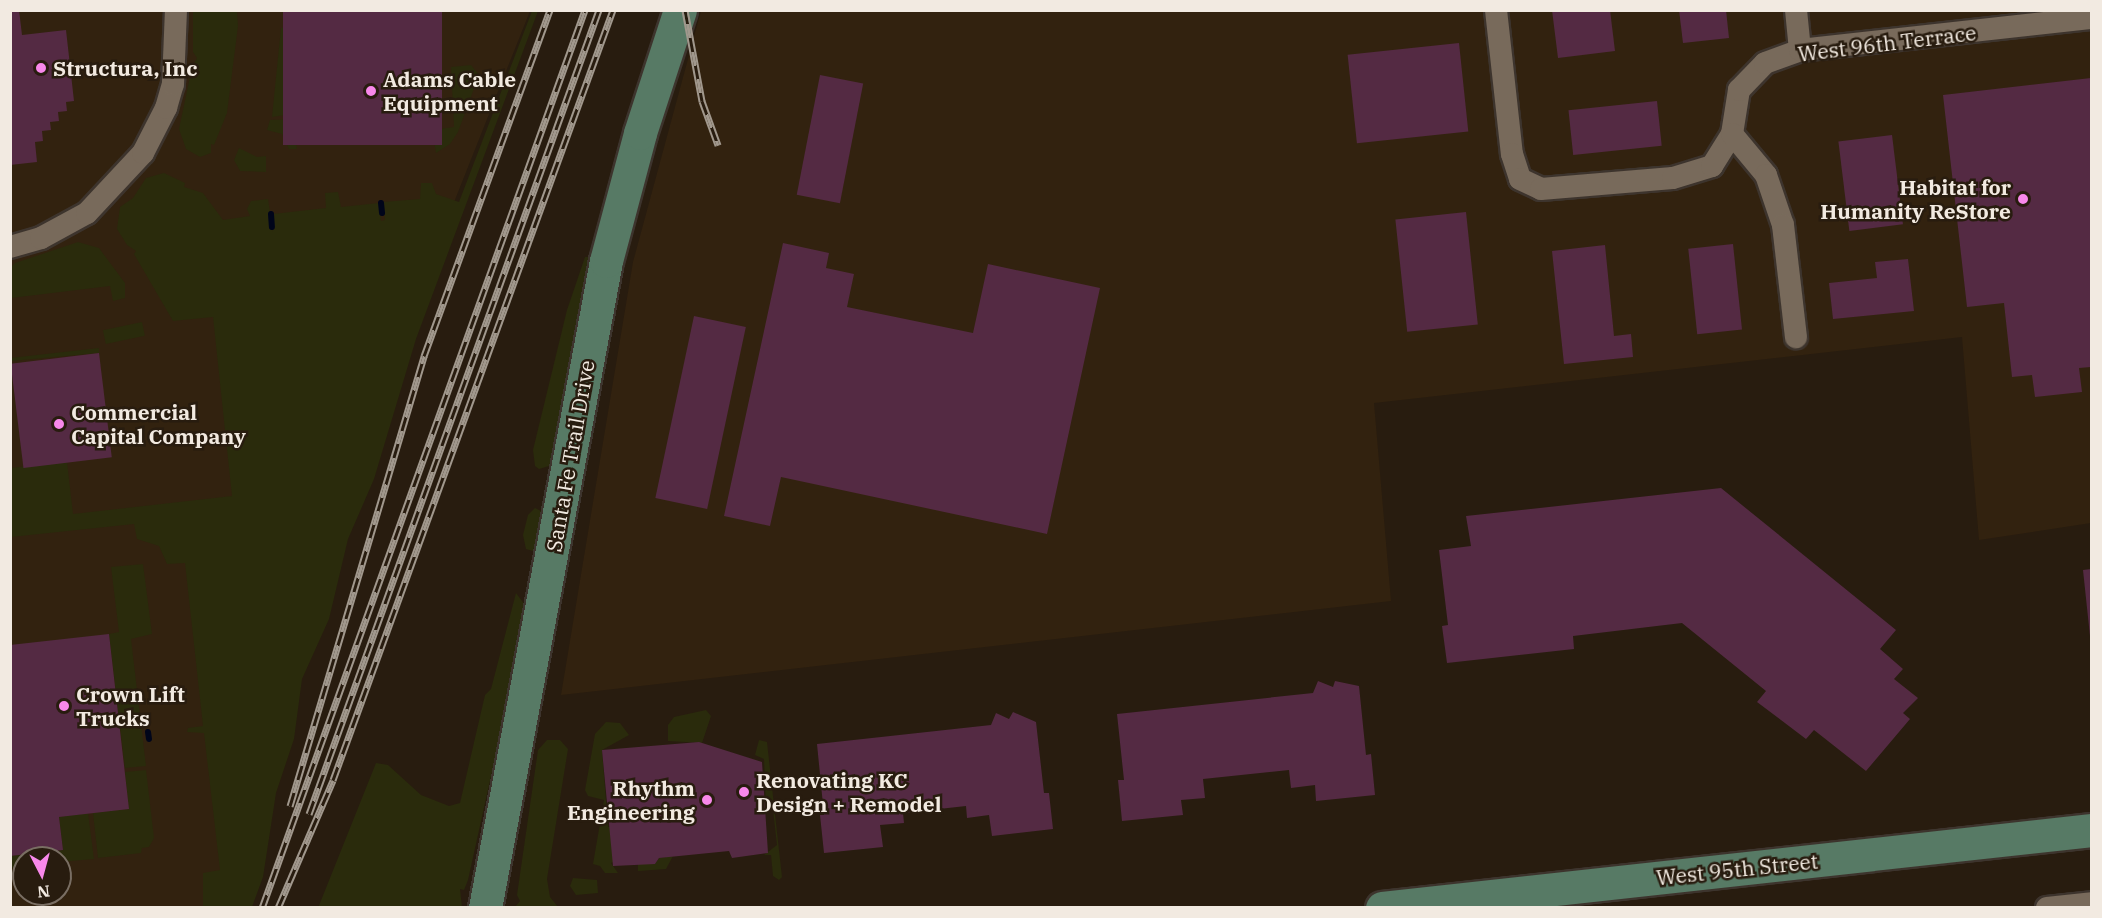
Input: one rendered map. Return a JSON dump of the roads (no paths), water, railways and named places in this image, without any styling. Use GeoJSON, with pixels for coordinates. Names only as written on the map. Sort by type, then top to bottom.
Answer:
{"type":"FeatureCollection","features":[{"type":"Feature","properties":{"kind":"main road","name":"Santa Fe Trail Drive"},"geometry":{"type":"LineString","coordinates":[[485,908],[606,261],[640,133],[680,10]]}},
{"type":"Feature","properties":{"kind":"main road","name":"West 95th Street"},"geometry":{"type":"LineString","coordinates":[[1382,908],[2091,830]]}},
{"type":"Feature","properties":{"kind":"street"},"geometry":{"type":"LineString","coordinates":[[10,247],[42,238],[87,213],[124,176],[148,145],[173,84],[176,10]]}},
{"type":"Feature","properties":{"kind":"street","name":"West 96th Terrace"},"geometry":{"type":"LineString","coordinates":[[1496,10],[1512,154],[1520,179],[1540,189],[1673,178],[1712,166],[1732,134],[1739,90],[1765,63],[1800,50],[2091,18]]}},
{"type":"Feature","properties":{"kind":"street"},"geometry":{"type":"LineString","coordinates":[[1796,10],[1800,50]]}},
{"type":"Feature","properties":{"kind":"street"},"geometry":{"type":"LineString","coordinates":[[1732,134],[1766,175],[1783,225],[1796,338]]}},
{"type":"Feature","properties":{"kind":"street"},"geometry":{"type":"LineString","coordinates":[[2047,908],[2091,903]]}},
{"type":"Feature","properties":{"kind":"waterway"},"geometry":{"type":"LineString","coordinates":[[381,203],[382,213]]}},
{"type":"Feature","properties":{"kind":"waterway"},"geometry":{"type":"LineString","coordinates":[[271,214],[272,227]]}},
{"type":"Feature","properties":{"kind":"waterway"},"geometry":{"type":"LineString","coordinates":[[148,732],[149,739]]}},
{"type":"Feature","properties":{"kind":"railway"},"geometry":{"type":"LineString","coordinates":[[290,806],[424,356],[550,10]]}},
{"type":"Feature","properties":{"kind":"railway"},"geometry":{"type":"LineString","coordinates":[[262,908],[585,10]]}},
{"type":"Feature","properties":{"kind":"railway"},"geometry":{"type":"LineString","coordinates":[[309,814],[599,10]]}},
{"type":"Feature","properties":{"kind":"railway"},"geometry":{"type":"LineString","coordinates":[[278,908],[333,780],[613,10]]}},
{"type":"Feature","properties":{"kind":"railway"},"geometry":{"type":"LineString","coordinates":[[685,10],[702,101],[718,145]]}},
{"type":"Feature","properties":{"kind":"place","name":"Structura, Inc"},"geometry":{"type":"Point","coordinates":[41,68]}},
{"type":"Feature","properties":{"kind":"place","name":"Adams Cable Equipment"},"geometry":{"type":"Point","coordinates":[371,91]}},
{"type":"Feature","properties":{"kind":"place","name":"Habitat for Humanity ReStore"},"geometry":{"type":"Point","coordinates":[2023,199]}},
{"type":"Feature","properties":{"kind":"place","name":"Commercial Capital Company"},"geometry":{"type":"Point","coordinates":[59,424]}},
{"type":"Feature","properties":{"kind":"place","name":"Crown Lift Trucks"},"geometry":{"type":"Point","coordinates":[64,706]}},
{"type":"Feature","properties":{"kind":"place","name":"Renovating KC Design + Remodel"},"geometry":{"type":"Point","coordinates":[744,792]}},
{"type":"Feature","properties":{"kind":"place","name":"Rhythm Engineering"},"geometry":{"type":"Point","coordinates":[707,800]}}]}
